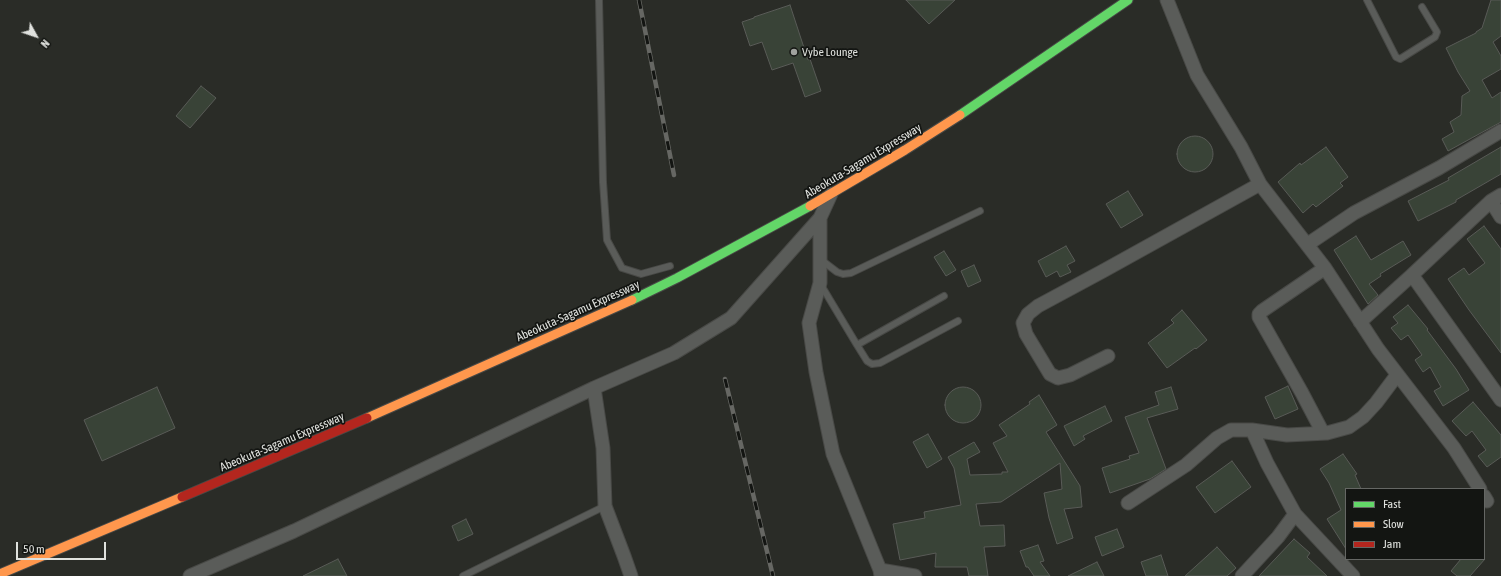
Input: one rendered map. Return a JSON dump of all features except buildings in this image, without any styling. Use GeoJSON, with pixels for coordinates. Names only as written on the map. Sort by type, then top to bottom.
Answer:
{"type":"FeatureCollection","features":[{"type":"Feature","properties":{"kind":"highway","name":"Abeokuta-Sagamu Expressway"},"geometry":{"type":"LineString","coordinates":[[0,574],[293,451],[620,306],[761,234],[830,189],[961,115],[1128,0]]}},
{"type":"Feature","properties":{"kind":"highway","name":"Abeokuta-Sagamu Expressway"},"geometry":{"type":"LineString","coordinates":[[635,284],[673,265]]}},
{"type":"Feature","properties":{"kind":"street"},"geometry":{"type":"LineString","coordinates":[[1167,0],[1198,75],[1241,147],[1260,184],[1308,244],[1378,349],[1454,448],[1479,488]]}},
{"type":"Feature","properties":{"kind":"street"},"geometry":{"type":"LineString","coordinates":[[1308,244],[1354,212],[1439,168],[1501,131]]}},
{"type":"Feature","properties":{"kind":"street"},"geometry":{"type":"LineString","coordinates":[[1108,356],[1070,375],[1058,378],[1050,374],[1026,334],[1023,323],[1028,314],[1038,306],[1260,184]]}},
{"type":"Feature","properties":{"kind":"street"},"geometry":{"type":"LineString","coordinates":[[830,189],[820,218],[820,283],[810,323],[816,372],[831,447],[881,573],[915,576]]}},
{"type":"Feature","properties":{"kind":"street"},"geometry":{"type":"LineString","coordinates":[[1360,322],[1496,198],[1501,217]]}},
{"type":"Feature","properties":{"kind":"street"},"geometry":{"type":"LineString","coordinates":[[190,576],[294,531],[594,388],[674,353],[731,318],[820,218]]}},
{"type":"Feature","properties":{"kind":"street"},"geometry":{"type":"LineString","coordinates":[[1323,433],[1259,317],[1259,314],[1325,268]]}},
{"type":"Feature","properties":{"kind":"street"},"geometry":{"type":"LineString","coordinates":[[1412,275],[1501,400]]}},
{"type":"Feature","properties":{"kind":"street"},"geometry":{"type":"LineString","coordinates":[[1128,503],[1186,465],[1216,438],[1231,430],[1252,430],[1287,435],[1323,433],[1350,427],[1363,417],[1376,403],[1397,375]]}},
{"type":"Feature","properties":{"kind":"street"},"geometry":{"type":"LineString","coordinates":[[594,388],[603,448],[604,506],[631,576]]}},
{"type":"Feature","properties":{"kind":"street"},"geometry":{"type":"LineString","coordinates":[[1252,430],[1267,463],[1295,514],[1352,576]]}},
{"type":"Feature","properties":{"kind":"street"},"geometry":{"type":"LineString","coordinates":[[1242,576],[1278,537],[1295,514]]}},
{"type":"Feature","properties":{"kind":"lane"},"geometry":{"type":"LineString","coordinates":[[599,0],[603,182],[607,240],[622,268],[641,274],[673,265]]}},
{"type":"Feature","properties":{"kind":"lane"},"geometry":{"type":"LineString","coordinates":[[1367,0],[1396,58],[1400,59],[1435,37],[1437,32],[1422,7]]}},
{"type":"Feature","properties":{"kind":"lane"},"geometry":{"type":"LineString","coordinates":[[820,259],[837,272],[843,274],[851,273],[980,211]]}},
{"type":"Feature","properties":{"kind":"lane"},"geometry":{"type":"LineString","coordinates":[[820,283],[867,361],[872,364],[880,363],[958,321]]}},
{"type":"Feature","properties":{"kind":"lane"},"geometry":{"type":"LineString","coordinates":[[857,345],[944,296]]}},
{"type":"Feature","properties":{"kind":"lane"},"geometry":{"type":"LineString","coordinates":[[463,576],[604,506]]}},
{"type":"Feature","properties":{"kind":"railway"},"geometry":{"type":"LineString","coordinates":[[639,0],[674,175]]}},
{"type":"Feature","properties":{"kind":"railway"},"geometry":{"type":"LineString","coordinates":[[725,379],[773,576]]}},
{"type":"Feature","properties":{"kind":"traffic: fast"},"geometry":{"type":"LineString","coordinates":[[960,115],[1128,0]]}},
{"type":"Feature","properties":{"kind":"traffic: fast"},"geometry":{"type":"LineString","coordinates":[[632,300],[677,278],[810,206]]}},
{"type":"Feature","properties":{"kind":"traffic: slow"},"geometry":{"type":"LineString","coordinates":[[810,206],[905,150],[960,115]]}},
{"type":"Feature","properties":{"kind":"traffic: slow"},"geometry":{"type":"LineString","coordinates":[[367,418],[632,300]]}},
{"type":"Feature","properties":{"kind":"traffic: slow"},"geometry":{"type":"LineString","coordinates":[[0,574],[182,497]]}},
{"type":"Feature","properties":{"kind":"traffic: jam"},"geometry":{"type":"LineString","coordinates":[[182,497],[367,418]]}},
{"type":"Feature","properties":{"kind":"place","name":"Vybe Lounge"},"geometry":{"type":"Point","coordinates":[794,52]}}]}
